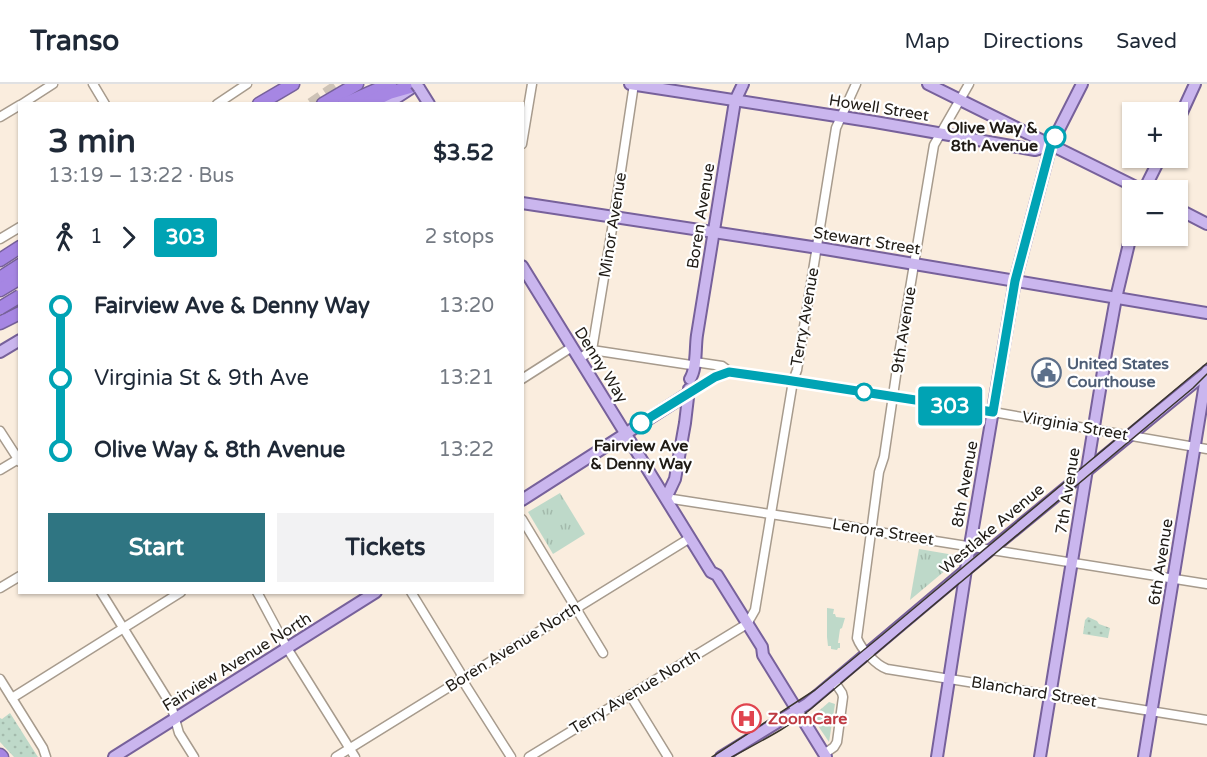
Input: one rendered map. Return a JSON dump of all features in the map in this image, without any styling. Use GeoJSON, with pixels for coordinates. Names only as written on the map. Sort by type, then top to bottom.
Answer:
{"type":"FeatureCollection","features":[{"type":"Feature","properties":{"kind":"highway"},"geometry":{"type":"LineString","coordinates":[[259,102],[274,84]]}},
{"type":"Feature","properties":{"kind":"highway"},"geometry":{"type":"LineString","coordinates":[[261,102],[293,84]]}},
{"type":"Feature","properties":{"kind":"highway"},"geometry":{"type":"LineString","coordinates":[[276,102],[298,84]]}},
{"type":"Feature","properties":{"kind":"highway"},"geometry":{"type":"LineString","coordinates":[[326,102],[357,84]]}},
{"type":"Feature","properties":{"kind":"highway"},"geometry":{"type":"LineString","coordinates":[[349,102],[390,84]]}},
{"type":"Feature","properties":{"kind":"highway"},"geometry":{"type":"LineString","coordinates":[[370,102],[418,84]]}},
{"type":"Feature","properties":{"kind":"highway"},"geometry":{"type":"LineString","coordinates":[[0,260],[18,248]]}},
{"type":"Feature","properties":{"kind":"highway"},"geometry":{"type":"LineString","coordinates":[[0,278],[18,267]]}},
{"type":"Feature","properties":{"kind":"highway"},"geometry":{"type":"LineString","coordinates":[[0,290],[18,279]]}},
{"type":"Feature","properties":{"kind":"highway"},"geometry":{"type":"LineString","coordinates":[[1,305],[18,296]]}},
{"type":"Feature","properties":{"kind":"highway"},"geometry":{"type":"LineString","coordinates":[[0,323],[18,314]]}},
{"type":"Feature","properties":{"kind":"main road"},"geometry":{"type":"LineString","coordinates":[[390,102],[418,84],[428,101]]}},
{"type":"Feature","properties":{"kind":"main road","name":"Howell Street"},"geometry":{"type":"LineString","coordinates":[[632,84],[1035,150],[1051,145]]}},
{"type":"Feature","properties":{"kind":"main road","name":"Boren Avenue"},"geometry":{"type":"LineString","coordinates":[[666,498],[675,479],[689,377],[735,101],[743,84]]}},
{"type":"Feature","properties":{"kind":"main road"},"geometry":{"type":"LineString","coordinates":[[928,84],[1123,180]]}},
{"type":"Feature","properties":{"kind":"main road","name":"8th Avenue"},"geometry":{"type":"LineString","coordinates":[[937,757],[1015,281],[1051,145],[1082,84]]}},
{"type":"Feature","properties":{"kind":"main road"},"geometry":{"type":"LineString","coordinates":[[1187,102],[1195,84]]}},
{"type":"Feature","properties":{"kind":"main road","name":"Stewart Street"},"geometry":{"type":"LineString","coordinates":[[524,202],[1207,313]]}},
{"type":"Feature","properties":{"kind":"main road"},"geometry":{"type":"LineString","coordinates":[[1188,214],[1207,224]]}},
{"type":"Feature","properties":{"kind":"main road","name":"7th Avenue"},"geometry":{"type":"LineString","coordinates":[[1040,757],[1116,298],[1128,246]]}},
{"type":"Feature","properties":{"kind":"main road","name":"Denny Way"},"geometry":{"type":"LineString","coordinates":[[524,269],[711,572],[711,578],[744,625],[756,650],[763,655],[825,755]]}},
{"type":"Feature","properties":{"kind":"main road"},"geometry":{"type":"LineString","coordinates":[[0,352],[18,341]]}},
{"type":"Feature","properties":{"kind":"main road","name":"Westlake Avenue"},"geometry":{"type":"LineString","coordinates":[[721,757],[807,704],[1207,371]]}},
{"type":"Feature","properties":{"kind":"main road","name":"6th Avenue"},"geometry":{"type":"LineString","coordinates":[[1144,757],[1207,371]]}},
{"type":"Feature","properties":{"kind":"main road"},"geometry":{"type":"LineString","coordinates":[[524,499],[688,393]]}},
{"type":"Feature","properties":{"kind":"main road","name":"Fairview Avenue North"},"geometry":{"type":"LineString","coordinates":[[114,757],[373,594]]}},
{"type":"Feature","properties":{"kind":"street"},"geometry":{"type":"LineString","coordinates":[[24,102],[53,84]]}},
{"type":"Feature","properties":{"kind":"street"},"geometry":{"type":"LineString","coordinates":[[93,84],[104,102]]}},
{"type":"Feature","properties":{"kind":"street"},"geometry":{"type":"LineString","coordinates":[[220,102],[247,84]]}},
{"type":"Feature","properties":{"kind":"street"},"geometry":{"type":"LineString","coordinates":[[524,132],[532,84]]}},
{"type":"Feature","properties":{"kind":"street","name":"Minor Avenue"},"geometry":{"type":"LineString","coordinates":[[592,350],[614,217],[632,84]]}},
{"type":"Feature","properties":{"kind":"street","name":"Terry Avenue"},"geometry":{"type":"LineString","coordinates":[[744,625],[755,610],[836,128],[856,84]]}},
{"type":"Feature","properties":{"kind":"street","name":"9th Avenue"},"geometry":{"type":"LineString","coordinates":[[867,653],[857,638],[872,531],[871,522],[879,472],[884,457],[934,145],[969,84]]}},
{"type":"Feature","properties":{"kind":"street"},"geometry":{"type":"LineString","coordinates":[[0,117],[18,106]]}},
{"type":"Feature","properties":{"kind":"street"},"geometry":{"type":"LineString","coordinates":[[0,239],[18,228]]}},
{"type":"Feature","properties":{"kind":"street"},"geometry":{"type":"LineString","coordinates":[[524,378],[572,347]]}},
{"type":"Feature","properties":{"kind":"street"},"geometry":{"type":"LineString","coordinates":[[579,359],[592,350]]}},
{"type":"Feature","properties":{"kind":"street","name":"Virginia Street"},"geometry":{"type":"LineString","coordinates":[[592,350],[693,361],[722,366],[729,372],[993,412],[1207,449]]}},
{"type":"Feature","properties":{"kind":"street"},"geometry":{"type":"LineString","coordinates":[[688,393],[715,377],[729,372]]}},
{"type":"Feature","properties":{"kind":"street"},"geometry":{"type":"LineString","coordinates":[[0,431],[18,458]]}},
{"type":"Feature","properties":{"kind":"street"},"geometry":{"type":"LineString","coordinates":[[0,470],[18,461]]}},
{"type":"Feature","properties":{"kind":"street","name":"Lenora Street"},"geometry":{"type":"LineString","coordinates":[[666,498],[1207,584]]}},
{"type":"Feature","properties":{"kind":"street"},"geometry":{"type":"LineString","coordinates":[[524,522],[603,653]]}},
{"type":"Feature","properties":{"kind":"street","name":"Boren Avenue North"},"geometry":{"type":"LineString","coordinates":[[336,757],[690,538]]}},
{"type":"Feature","properties":{"kind":"street"},"geometry":{"type":"LineString","coordinates":[[0,588],[18,577]]}},
{"type":"Feature","properties":{"kind":"street"},"geometry":{"type":"LineString","coordinates":[[102,594],[171,705],[179,733],[194,757]]}},
{"type":"Feature","properties":{"kind":"street"},"geometry":{"type":"LineString","coordinates":[[12,698],[178,594]]}},
{"type":"Feature","properties":{"kind":"street"},"geometry":{"type":"LineString","coordinates":[[258,594],[287,648],[355,757]]}},
{"type":"Feature","properties":{"kind":"street"},"geometry":{"type":"LineString","coordinates":[[412,594],[511,757]]}},
{"type":"Feature","properties":{"kind":"street","name":"Terry Avenue North"},"geometry":{"type":"LineString","coordinates":[[529,757],[744,625]]}},
{"type":"Feature","properties":{"kind":"street","name":"Blanchard Street"},"geometry":{"type":"LineString","coordinates":[[867,653],[884,669],[1207,720]]}},
{"type":"Feature","properties":{"kind":"street"},"geometry":{"type":"LineString","coordinates":[[0,680],[43,748],[46,757]]}},
{"type":"Feature","properties":{"kind":"street"},"geometry":{"type":"LineString","coordinates":[[825,755],[837,742],[844,701],[834,681]]}},
{"type":"Feature","properties":{"kind":"street"},"geometry":{"type":"LineString","coordinates":[[630,695],[668,757]]}},
{"type":"Feature","properties":{"kind":"green space"},"geometry":{"type":"Polygon","coordinates":[[[560,493],[585,534],[553,554],[528,512],[560,493]]]}},
{"type":"Feature","properties":{"kind":"green space"},"geometry":{"type":"Polygon","coordinates":[[[919,549],[960,556],[910,600],[919,549]]]}},
{"type":"Feature","properties":{"kind":"green space"},"geometry":{"type":"Polygon","coordinates":[[[827,608],[834,609],[833,614],[836,617],[845,618],[840,629],[838,643],[840,643],[840,648],[837,650],[828,646],[827,608]]]}},
{"type":"Feature","properties":{"kind":"green space"},"geometry":{"type":"Polygon","coordinates":[[[1088,617],[1110,628],[1108,638],[1083,634],[1085,620],[1088,617]]]}},
{"type":"Feature","properties":{"kind":"green space"},"geometry":{"type":"Polygon","coordinates":[[[829,702],[835,704],[829,742],[812,717],[829,702]]]}},
{"type":"Feature","properties":{"kind":"green space"},"geometry":{"type":"Polygon","coordinates":[[[10,713],[38,757],[14,757],[0,742],[0,718],[10,713]]]}},
{"type":"Feature","properties":{"kind":"tunnel"},"geometry":{"type":"LineString","coordinates":[[314,102],[340,84]]}},
{"type":"Feature","properties":{"kind":"tram line"},"geometry":{"type":"LineString","coordinates":[[712,757],[815,690],[1207,363]]}},
{"type":"Feature","properties":{"kind":"tram line"},"geometry":{"type":"LineString","coordinates":[[732,757],[783,728],[812,708],[1207,374]]}},
{"type":"Feature","properties":{"kind":"bus line","name":"303"},"geometry":{"type":"LineString","coordinates":[[641,423],[715,377],[729,372],[993,412],[1015,281],[1055,137]]}},
{"type":"Feature","properties":{"kind":"place","name":"Olive Way & 8th Avenue"},"geometry":{"type":"Point","coordinates":[1055,137]}},
{"type":"Feature","properties":{"kind":"place","name":"United States Courthouse"},"geometry":{"type":"Point","coordinates":[1046,373]}},
{"type":"Feature","properties":{"kind":"place","name":"Fairview Ave & Denny Way"},"geometry":{"type":"Point","coordinates":[641,423]}},
{"type":"Feature","properties":{"kind":"place","name":"ZoomCare"},"geometry":{"type":"Point","coordinates":[747,719]}}]}
